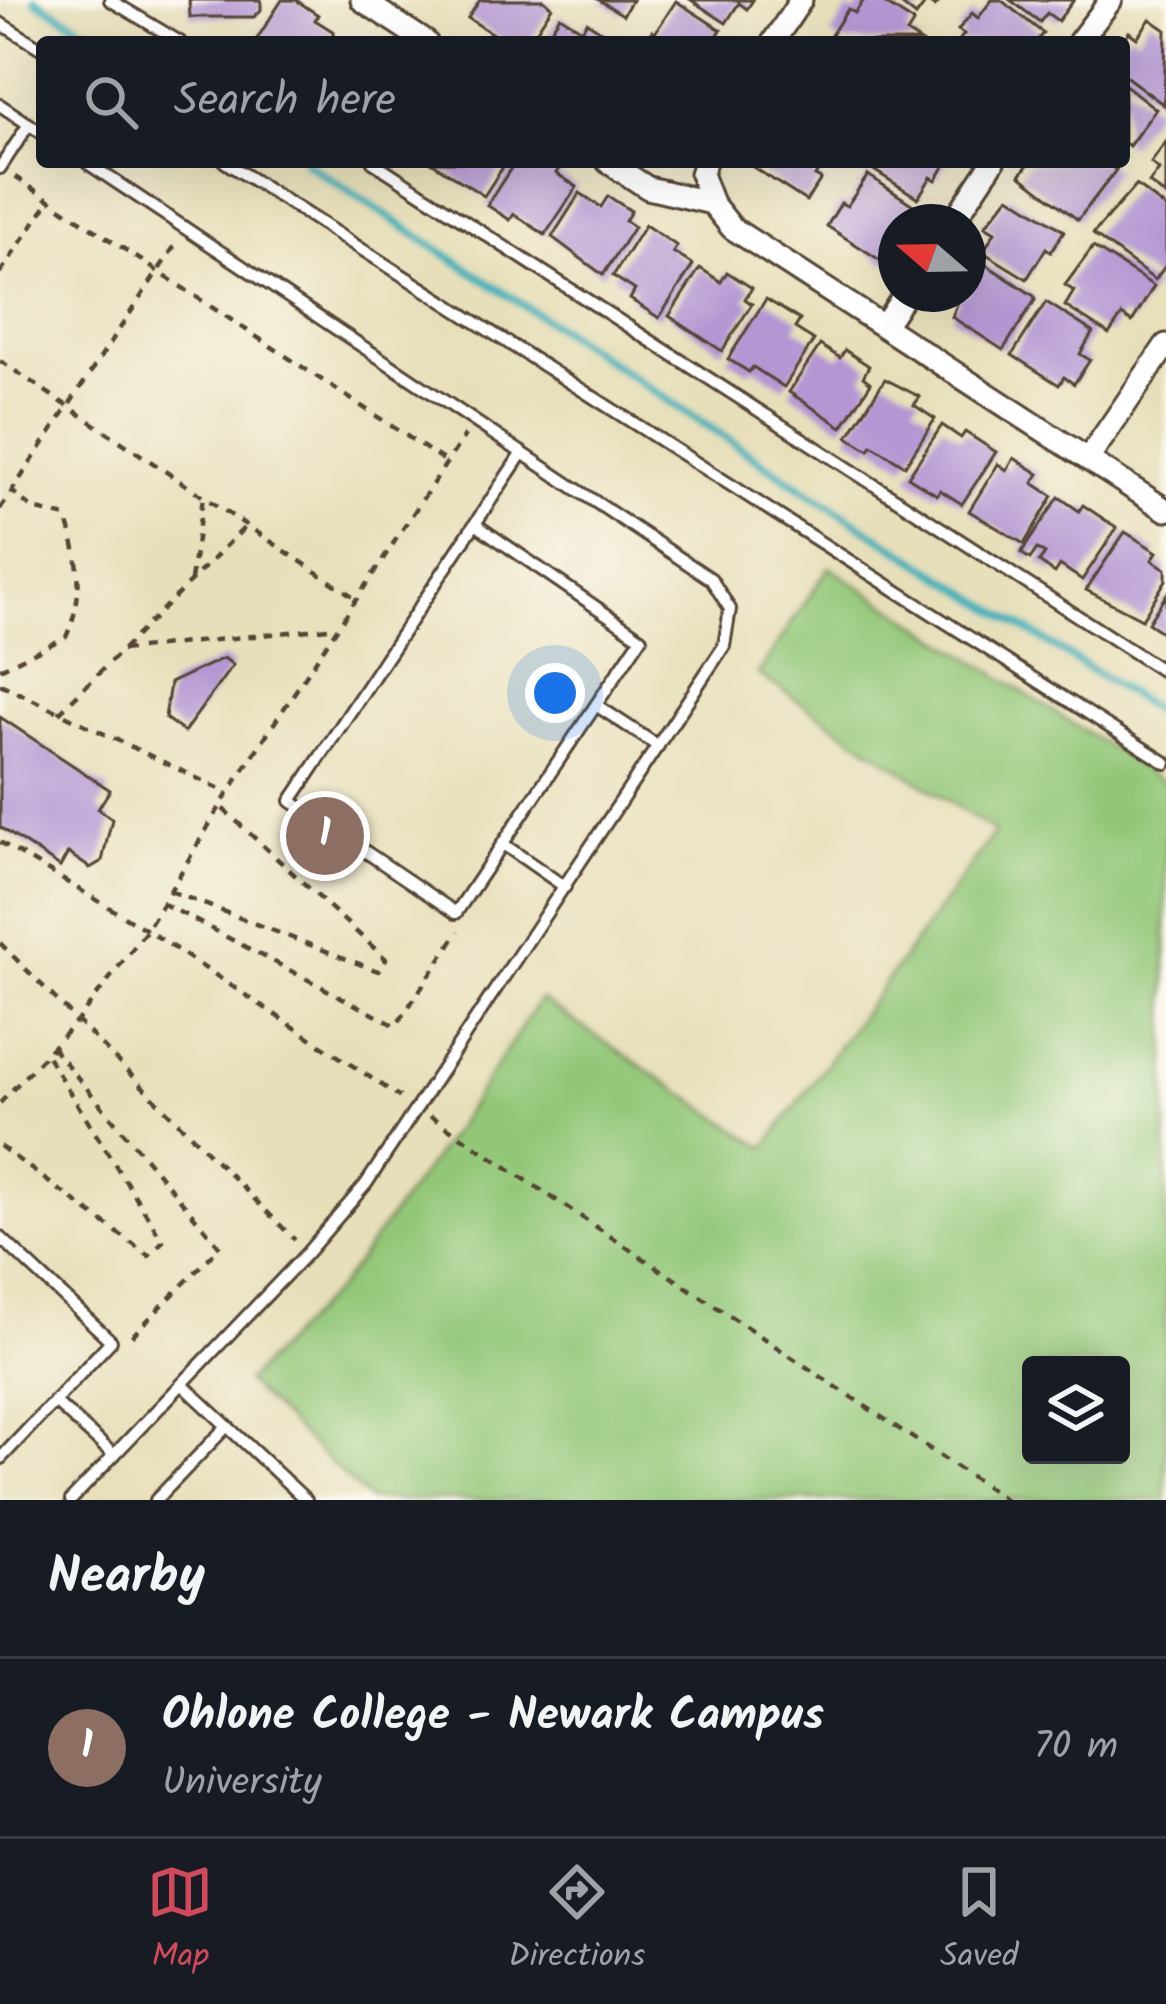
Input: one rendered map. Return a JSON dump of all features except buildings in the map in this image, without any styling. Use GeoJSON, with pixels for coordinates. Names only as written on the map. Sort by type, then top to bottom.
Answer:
{"type":"FeatureCollection","features":[{"type":"Feature","properties":{"kind":"street"},"geometry":{"type":"LineString","coordinates":[[362,0],[417,36]]}},
{"type":"Feature","properties":{"kind":"street"},"geometry":{"type":"LineString","coordinates":[[777,36],[801,0]]}},
{"type":"Feature","properties":{"kind":"street"},"geometry":{"type":"LineString","coordinates":[[1084,36],[1112,0]]}},
{"type":"Feature","properties":{"kind":"street"},"geometry":{"type":"LineString","coordinates":[[617,168],[649,188],[712,203]]}},
{"type":"Feature","properties":{"kind":"street"},"geometry":{"type":"LineString","coordinates":[[703,168],[712,203],[732,229],[1166,509]]}},
{"type":"Feature","properties":{"kind":"street"},"geometry":{"type":"LineString","coordinates":[[965,204],[989,168]]}},
{"type":"Feature","properties":{"kind":"street"},"geometry":{"type":"LineString","coordinates":[[884,326],[893,312]]}},
{"type":"Feature","properties":{"kind":"street"},"geometry":{"type":"LineString","coordinates":[[1088,459],[1166,345]]}},
{"type":"Feature","properties":{"kind":"lane"},"geometry":{"type":"LineString","coordinates":[[110,0],[170,36]]}},
{"type":"Feature","properties":{"kind":"lane"},"geometry":{"type":"LineString","coordinates":[[0,23],[36,45]]}},
{"type":"Feature","properties":{"kind":"lane"},"geometry":{"type":"LineString","coordinates":[[0,105],[36,129]]}},
{"type":"Feature","properties":{"kind":"lane"},"geometry":{"type":"LineString","coordinates":[[0,168],[29,124]]}},
{"type":"Feature","properties":{"kind":"lane"},"geometry":{"type":"LineString","coordinates":[[71,1500],[308,1253],[366,1184],[724,646],[730,609],[711,579],[95,168]]}},
{"type":"Feature","properties":{"kind":"lane"},"geometry":{"type":"LineString","coordinates":[[234,168],[1166,763]]}},
{"type":"Feature","properties":{"kind":"lane"},"geometry":{"type":"LineString","coordinates":[[383,168],[1166,673]]}},
{"type":"Feature","properties":{"kind":"lane"},"geometry":{"type":"LineString","coordinates":[[475,524],[640,638],[456,914],[291,801],[522,453]]}},
{"type":"Feature","properties":{"kind":"lane"},"geometry":{"type":"LineString","coordinates":[[596,705],[658,746]]}},
{"type":"Feature","properties":{"kind":"lane"},"geometry":{"type":"LineString","coordinates":[[503,844],[565,887]]}},
{"type":"Feature","properties":{"kind":"lane"},"geometry":{"type":"LineString","coordinates":[[0,1237],[111,1341],[0,1459]]}},
{"type":"Feature","properties":{"kind":"lane"},"geometry":{"type":"LineString","coordinates":[[182,1384],[306,1500]]}},
{"type":"Feature","properties":{"kind":"lane"},"geometry":{"type":"LineString","coordinates":[[54,1402],[114,1456]]}},
{"type":"Feature","properties":{"kind":"lane"},"geometry":{"type":"LineString","coordinates":[[156,1500],[226,1426]]}},
{"type":"Feature","properties":{"kind":"path"},"geometry":{"type":"LineString","coordinates":[[0,168],[447,463]]}},
{"type":"Feature","properties":{"kind":"path"},"geometry":{"type":"LineString","coordinates":[[0,273],[50,200]]}},
{"type":"Feature","properties":{"kind":"path"},"geometry":{"type":"LineString","coordinates":[[0,509],[186,229]]}},
{"type":"Feature","properties":{"kind":"path"},"geometry":{"type":"LineString","coordinates":[[0,361],[357,598]]}},
{"type":"Feature","properties":{"kind":"path"},"geometry":{"type":"LineString","coordinates":[[0,1102],[77,1021],[147,930],[228,793],[475,421]]}},
{"type":"Feature","properties":{"kind":"path"},"geometry":{"type":"LineString","coordinates":[[0,668],[66,637],[76,615],[81,560],[66,517],[34,509],[12,491]]}},
{"type":"Feature","properties":{"kind":"path"},"geometry":{"type":"LineString","coordinates":[[191,580],[203,497]]}},
{"type":"Feature","properties":{"kind":"path"},"geometry":{"type":"LineString","coordinates":[[59,712],[246,526]]}},
{"type":"Feature","properties":{"kind":"path"},"geometry":{"type":"LineString","coordinates":[[122,650],[338,627]]}},
{"type":"Feature","properties":{"kind":"path"},"geometry":{"type":"LineString","coordinates":[[0,684],[228,793]]}},
{"type":"Feature","properties":{"kind":"path"},"geometry":{"type":"LineString","coordinates":[[170,891],[378,971],[386,958],[220,806]]}},
{"type":"Feature","properties":{"kind":"path"},"geometry":{"type":"LineString","coordinates":[[0,842],[147,930],[1006,1500]]}},
{"type":"Feature","properties":{"kind":"path"},"geometry":{"type":"LineString","coordinates":[[162,903],[396,1026],[459,931],[456,914]]}},
{"type":"Feature","properties":{"kind":"path"},"geometry":{"type":"LineString","coordinates":[[0,943],[308,1253]]}},
{"type":"Feature","properties":{"kind":"path"},"geometry":{"type":"LineString","coordinates":[[52,1047],[220,1247],[127,1342],[111,1341]]}},
{"type":"Feature","properties":{"kind":"path"},"geometry":{"type":"LineString","coordinates":[[0,1146],[149,1256],[163,1241],[47,1056]]}},
{"type":"Feature","properties":{"kind":"green space"},"geometry":{"type":"Polygon","coordinates":[[[829,567],[1166,784],[1166,1500],[369,1500],[246,1382],[341,1284],[452,1133],[540,999],[765,1148],[995,832],[758,674],[829,567]]]}},
{"type":"Feature","properties":{"kind":"waterway"},"geometry":{"type":"LineString","coordinates":[[35,0],[97,36]]}},
{"type":"Feature","properties":{"kind":"waterway"},"geometry":{"type":"LineString","coordinates":[[314,168],[814,496],[1166,717]]}},
{"type":"Feature","properties":{"kind":"place","name":"Ohlone College - Newark Campus"},"geometry":{"type":"Point","coordinates":[325,836]}}]}
